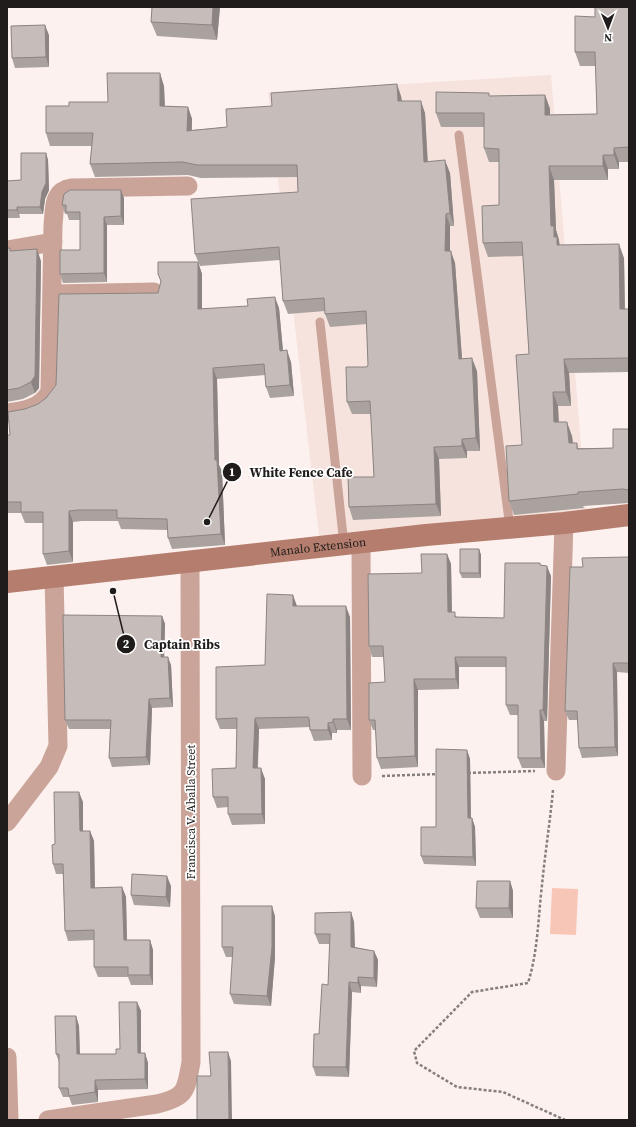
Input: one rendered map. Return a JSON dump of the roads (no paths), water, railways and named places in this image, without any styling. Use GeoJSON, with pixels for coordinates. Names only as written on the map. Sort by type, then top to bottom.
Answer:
{"type":"FeatureCollection","features":[{"type":"Feature","properties":{"kind":"street"},"geometry":{"type":"LineString","coordinates":[[7,413],[24,411],[34,406],[47,398],[50,391],[53,242],[55,203],[60,192],[64,189],[188,186]]}},
{"type":"Feature","properties":{"kind":"street"},"geometry":{"type":"LineString","coordinates":[[7,250],[53,242]]}},
{"type":"Feature","properties":{"kind":"street"},"geometry":{"type":"LineString","coordinates":[[53,294],[154,292]]}},
{"type":"Feature","properties":{"kind":"street","name":"Manalo Extension"},"geometry":{"type":"LineString","coordinates":[[7,582],[426,535],[564,523],[629,514]]}},
{"type":"Feature","properties":{"kind":"street"},"geometry":{"type":"LineString","coordinates":[[556,770],[564,523]]}},
{"type":"Feature","properties":{"kind":"street"},"geometry":{"type":"LineString","coordinates":[[353,544],[362,776]]}},
{"type":"Feature","properties":{"kind":"street","name":"Francisca V. Aballa Street"},"geometry":{"type":"LineString","coordinates":[[48,1120],[174,1100],[186,1090],[191,1062],[190,562]]}},
{"type":"Feature","properties":{"kind":"street"},"geometry":{"type":"LineString","coordinates":[[7,822],[49,767],[58,746],[54,576]]}},
{"type":"Feature","properties":{"kind":"street"},"geometry":{"type":"LineString","coordinates":[[7,1056],[9,1120]]}},
{"type":"Feature","properties":{"kind":"lane"},"geometry":{"type":"LineString","coordinates":[[459,135],[510,528]]}},
{"type":"Feature","properties":{"kind":"lane"},"geometry":{"type":"LineString","coordinates":[[320,322],[353,544]]}},
{"type":"Feature","properties":{"kind":"place","name":"White Fence Cafe"},"geometry":{"type":"Point","coordinates":[207,522]}},
{"type":"Feature","properties":{"kind":"place","name":"Captain Ribs"},"geometry":{"type":"Point","coordinates":[113,591]}}]}
